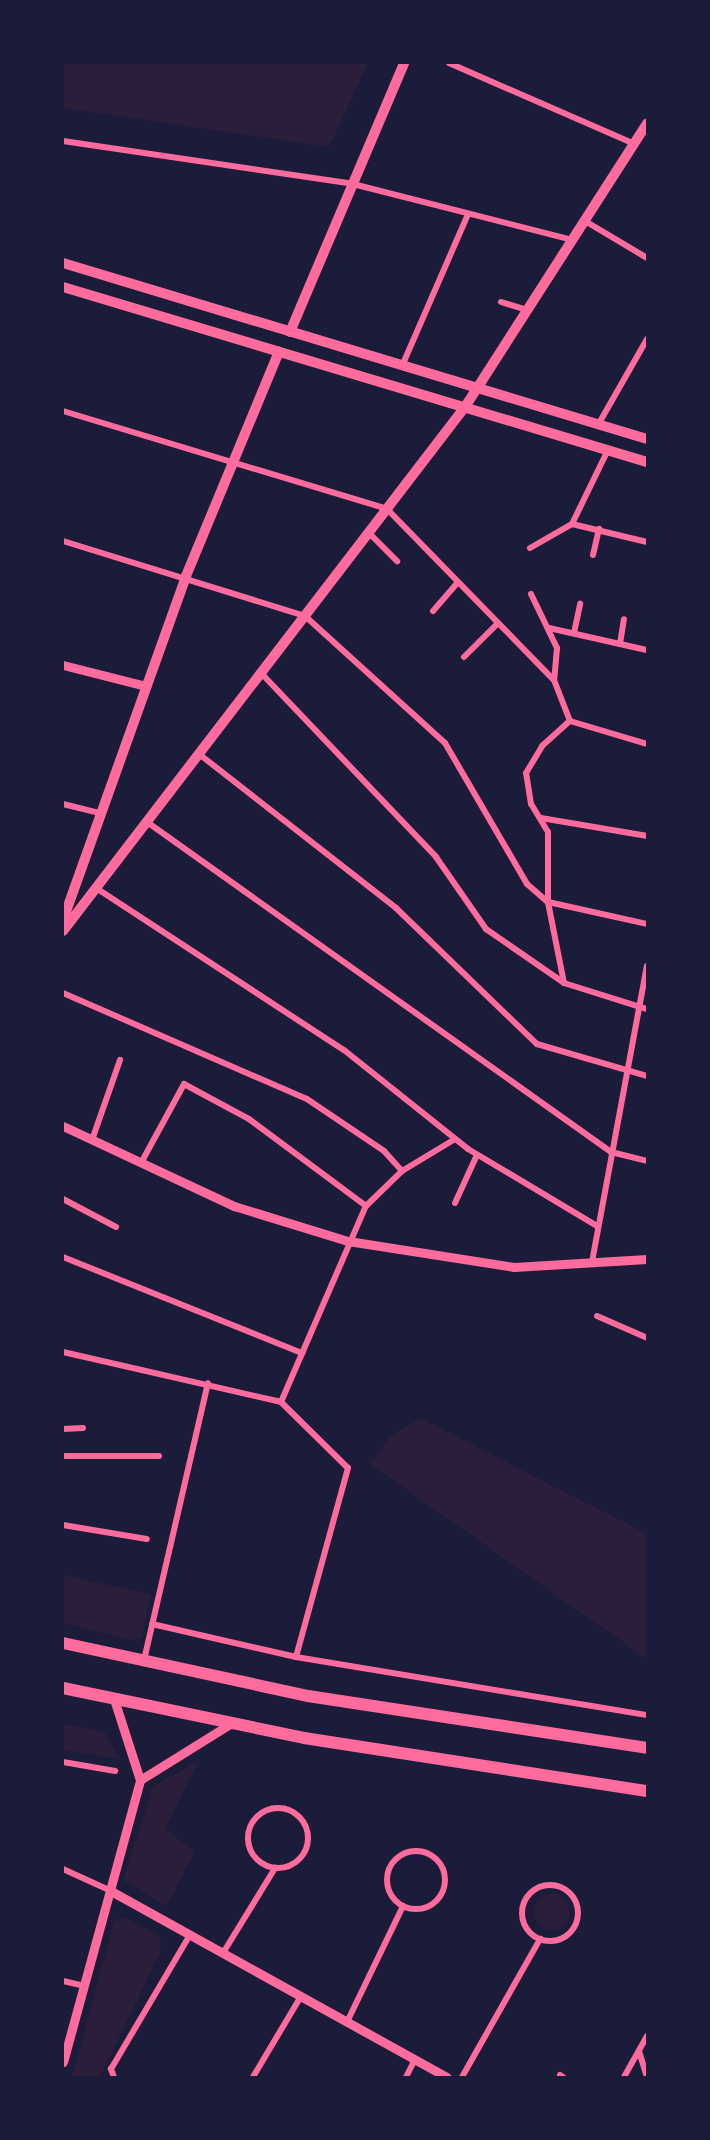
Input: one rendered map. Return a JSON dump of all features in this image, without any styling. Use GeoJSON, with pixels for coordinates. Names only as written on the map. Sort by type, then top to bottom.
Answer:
{"type":"FeatureCollection","features":[{"type":"Feature","properties":{"kind":"highway"},"geometry":{"type":"LineString","coordinates":[[63,1642],[308,1696],[647,1748]]}},
{"type":"Feature","properties":{"kind":"highway"},"geometry":{"type":"LineString","coordinates":[[63,1688],[230,1724],[647,1791]]}},
{"type":"Feature","properties":{"kind":"main road"},"geometry":{"type":"LineString","coordinates":[[290,332],[404,63]]}},
{"type":"Feature","properties":{"kind":"main road"},"geometry":{"type":"LineString","coordinates":[[63,931],[465,407],[647,123]]}},
{"type":"Feature","properties":{"kind":"main road"},"geometry":{"type":"LineString","coordinates":[[63,263],[647,440]]}},
{"type":"Feature","properties":{"kind":"main road"},"geometry":{"type":"LineString","coordinates":[[63,287],[647,462]]}},
{"type":"Feature","properties":{"kind":"main road"},"geometry":{"type":"LineString","coordinates":[[63,920],[186,576],[279,352]]}},
{"type":"Feature","properties":{"kind":"street"},"geometry":{"type":"LineString","coordinates":[[449,63],[634,144]]}},
{"type":"Feature","properties":{"kind":"street"},"geometry":{"type":"LineString","coordinates":[[63,141],[353,184],[572,240]]}},
{"type":"Feature","properties":{"kind":"street"},"geometry":{"type":"LineString","coordinates":[[402,366],[468,214]]}},
{"type":"Feature","properties":{"kind":"street"},"geometry":{"type":"LineString","coordinates":[[585,221],[647,258]]}},
{"type":"Feature","properties":{"kind":"street"},"geometry":{"type":"LineString","coordinates":[[501,302],[528,310]]}},
{"type":"Feature","properties":{"kind":"street"},"geometry":{"type":"LineString","coordinates":[[598,425],[647,339]]}},
{"type":"Feature","properties":{"kind":"street"},"geometry":{"type":"LineString","coordinates":[[63,411],[234,460],[387,509],[554,680],[570,721]]}},
{"type":"Feature","properties":{"kind":"street"},"geometry":{"type":"LineString","coordinates":[[530,548],[572,524],[608,450]]}},
{"type":"Feature","properties":{"kind":"street"},"geometry":{"type":"LineString","coordinates":[[572,524],[647,542]]}},
{"type":"Feature","properties":{"kind":"street"},"geometry":{"type":"LineString","coordinates":[[593,555],[599,529]]}},
{"type":"Feature","properties":{"kind":"street"},"geometry":{"type":"LineString","coordinates":[[369,533],[397,561]]}},
{"type":"Feature","properties":{"kind":"street"},"geometry":{"type":"LineString","coordinates":[[63,541],[186,576],[305,616],[445,743],[527,884],[548,902],[647,924]]}},
{"type":"Feature","properties":{"kind":"street"},"geometry":{"type":"LineString","coordinates":[[433,610],[458,582]]}},
{"type":"Feature","properties":{"kind":"street"},"geometry":{"type":"LineString","coordinates":[[531,594],[557,648],[554,680]]}},
{"type":"Feature","properties":{"kind":"street"},"geometry":{"type":"LineString","coordinates":[[574,633],[580,604]]}},
{"type":"Feature","properties":{"kind":"street"},"geometry":{"type":"LineString","coordinates":[[620,644],[624,619]]}},
{"type":"Feature","properties":{"kind":"street"},"geometry":{"type":"LineString","coordinates":[[464,657],[498,623]]}},
{"type":"Feature","properties":{"kind":"street"},"geometry":{"type":"LineString","coordinates":[[549,628],[647,650]]}},
{"type":"Feature","properties":{"kind":"street"},"geometry":{"type":"LineString","coordinates":[[63,665],[146,686]]}},
{"type":"Feature","properties":{"kind":"street"},"geometry":{"type":"LineString","coordinates":[[261,673],[435,856],[486,929],[564,983],[647,1010]]}},
{"type":"Feature","properties":{"kind":"street"},"geometry":{"type":"LineString","coordinates":[[564,983],[548,902],[548,832],[531,804],[526,773],[543,746],[570,721]]}},
{"type":"Feature","properties":{"kind":"street"},"geometry":{"type":"LineString","coordinates":[[570,721],[647,744]]}},
{"type":"Feature","properties":{"kind":"street"},"geometry":{"type":"LineString","coordinates":[[199,754],[396,908],[537,1044],[647,1076]]}},
{"type":"Feature","properties":{"kind":"street"},"geometry":{"type":"LineString","coordinates":[[63,804],[100,813]]}},
{"type":"Feature","properties":{"kind":"street"},"geometry":{"type":"LineString","coordinates":[[541,818],[647,836]]}},
{"type":"Feature","properties":{"kind":"street"},"geometry":{"type":"LineString","coordinates":[[147,822],[611,1152],[647,1161]]}},
{"type":"Feature","properties":{"kind":"street"},"geometry":{"type":"LineString","coordinates":[[96,888],[344,1050],[477,1155],[597,1226]]}},
{"type":"Feature","properties":{"kind":"street"},"geometry":{"type":"LineString","coordinates":[[592,1262],[637,1007],[647,966]]}},
{"type":"Feature","properties":{"kind":"street"},"geometry":{"type":"LineString","coordinates":[[63,993],[307,1099],[367,1138],[402,1171]]}},
{"type":"Feature","properties":{"kind":"street"},"geometry":{"type":"LineString","coordinates":[[92,1140],[120,1060]]}},
{"type":"Feature","properties":{"kind":"street"},"geometry":{"type":"LineString","coordinates":[[141,1163],[184,1084],[249,1119],[366,1206]]}},
{"type":"Feature","properties":{"kind":"street"},"geometry":{"type":"LineString","coordinates":[[63,1126],[234,1206],[348,1241],[514,1267],[647,1259]]}},
{"type":"Feature","properties":{"kind":"street"},"geometry":{"type":"LineString","coordinates":[[281,1402],[348,1241],[366,1206],[402,1171],[455,1139]]}},
{"type":"Feature","properties":{"kind":"street"},"geometry":{"type":"LineString","coordinates":[[455,1203],[477,1155]]}},
{"type":"Feature","properties":{"kind":"street"},"geometry":{"type":"LineString","coordinates":[[63,1199],[116,1227]]}},
{"type":"Feature","properties":{"kind":"street"},"geometry":{"type":"LineString","coordinates":[[63,1257],[302,1353]]}},
{"type":"Feature","properties":{"kind":"street"},"geometry":{"type":"LineString","coordinates":[[597,1316],[647,1338]]}},
{"type":"Feature","properties":{"kind":"street"},"geometry":{"type":"LineString","coordinates":[[63,1352],[208,1383],[281,1402],[348,1468],[296,1657]]}},
{"type":"Feature","properties":{"kind":"street"},"geometry":{"type":"LineString","coordinates":[[144,1660],[208,1383]]}},
{"type":"Feature","properties":{"kind":"street"},"geometry":{"type":"LineString","coordinates":[[63,1429],[83,1428]]}},
{"type":"Feature","properties":{"kind":"street"},"geometry":{"type":"LineString","coordinates":[[63,1456],[159,1456]]}},
{"type":"Feature","properties":{"kind":"street"},"geometry":{"type":"LineString","coordinates":[[63,1525],[147,1539]]}},
{"type":"Feature","properties":{"kind":"street"},"geometry":{"type":"LineString","coordinates":[[152,1624],[296,1657],[647,1715]]}},
{"type":"Feature","properties":{"kind":"street"},"geometry":{"type":"LineString","coordinates":[[63,2062],[140,1780],[114,1699]]}},
{"type":"Feature","properties":{"kind":"street"},"geometry":{"type":"LineString","coordinates":[[140,1780],[230,1724]]}},
{"type":"Feature","properties":{"kind":"street"},"geometry":{"type":"LineString","coordinates":[[63,1762],[115,1771]]}},
{"type":"Feature","properties":{"kind":"street"},"geometry":{"type":"LineString","coordinates":[[223,1953],[275,1868],[300,1858],[308,1842],[297,1815],[277,1808],[258,1816],[248,1834],[252,1853],[275,1868]]}},
{"type":"Feature","properties":{"kind":"street"},"geometry":{"type":"LineString","coordinates":[[406,1852],[426,1852],[442,1865],[442,1893],[421,1909],[403,1906],[387,1885],[390,1865],[406,1852]]}},
{"type":"Feature","properties":{"kind":"street"},"geometry":{"type":"LineString","coordinates":[[63,1869],[111,1891],[447,2077]]}},
{"type":"Feature","properties":{"kind":"street"},"geometry":{"type":"LineString","coordinates":[[558,1886],[573,1896],[577,1921],[559,1940],[540,1939],[525,1927],[522,1908],[532,1891],[558,1886]]}},
{"type":"Feature","properties":{"kind":"street"},"geometry":{"type":"LineString","coordinates":[[347,2022],[403,1906]]}},
{"type":"Feature","properties":{"kind":"street"},"geometry":{"type":"LineString","coordinates":[[114,2077],[111,2069],[190,1935]]}},
{"type":"Feature","properties":{"kind":"street"},"geometry":{"type":"LineString","coordinates":[[462,2077],[540,1939]]}},
{"type":"Feature","properties":{"kind":"street"},"geometry":{"type":"LineString","coordinates":[[63,1981],[84,1986]]}},
{"type":"Feature","properties":{"kind":"street"},"geometry":{"type":"LineString","coordinates":[[253,2077],[301,1996]]}},
{"type":"Feature","properties":{"kind":"street"},"geometry":{"type":"LineString","coordinates":[[624,2077],[645,2039]]}},
{"type":"Feature","properties":{"kind":"street"},"geometry":{"type":"LineString","coordinates":[[645,2039],[638,2061],[647,2077]]}},
{"type":"Feature","properties":{"kind":"street"},"geometry":{"type":"LineString","coordinates":[[406,2077],[415,2059]]}},
{"type":"Feature","properties":{"kind":"shaded area"},"geometry":{"type":"Polygon","coordinates":[[[63,63],[368,63],[329,147],[63,108],[63,63]]]}},
{"type":"Feature","properties":{"kind":"shaded area"},"geometry":{"type":"Polygon","coordinates":[[[421,1418],[647,1534],[647,1659],[370,1464],[391,1436],[421,1418]]]}},
{"type":"Feature","properties":{"kind":"shaded area"},"geometry":{"type":"Polygon","coordinates":[[[63,1575],[151,1594],[142,1638],[131,1640],[63,1623],[63,1575]]]}},
{"type":"Feature","properties":{"kind":"shaded area"},"geometry":{"type":"Polygon","coordinates":[[[63,1724],[105,1732],[119,1759],[63,1750],[63,1724]]]}},
{"type":"Feature","properties":{"kind":"shaded area"},"geometry":{"type":"Polygon","coordinates":[[[199,1760],[165,1829],[195,1851],[167,1906],[123,1880],[153,1787],[199,1760]]]}},
{"type":"Feature","properties":{"kind":"shaded area"},"geometry":{"type":"Polygon","coordinates":[[[552,1894],[564,1900],[570,1912],[564,1924],[552,1930],[540,1924],[534,1912],[540,1900],[552,1894]]]}},
{"type":"Feature","properties":{"kind":"shaded area"},"geometry":{"type":"Polygon","coordinates":[[[123,1917],[161,1936],[160,1953],[100,2077],[72,2077],[114,1922],[123,1917]]]}}]}
